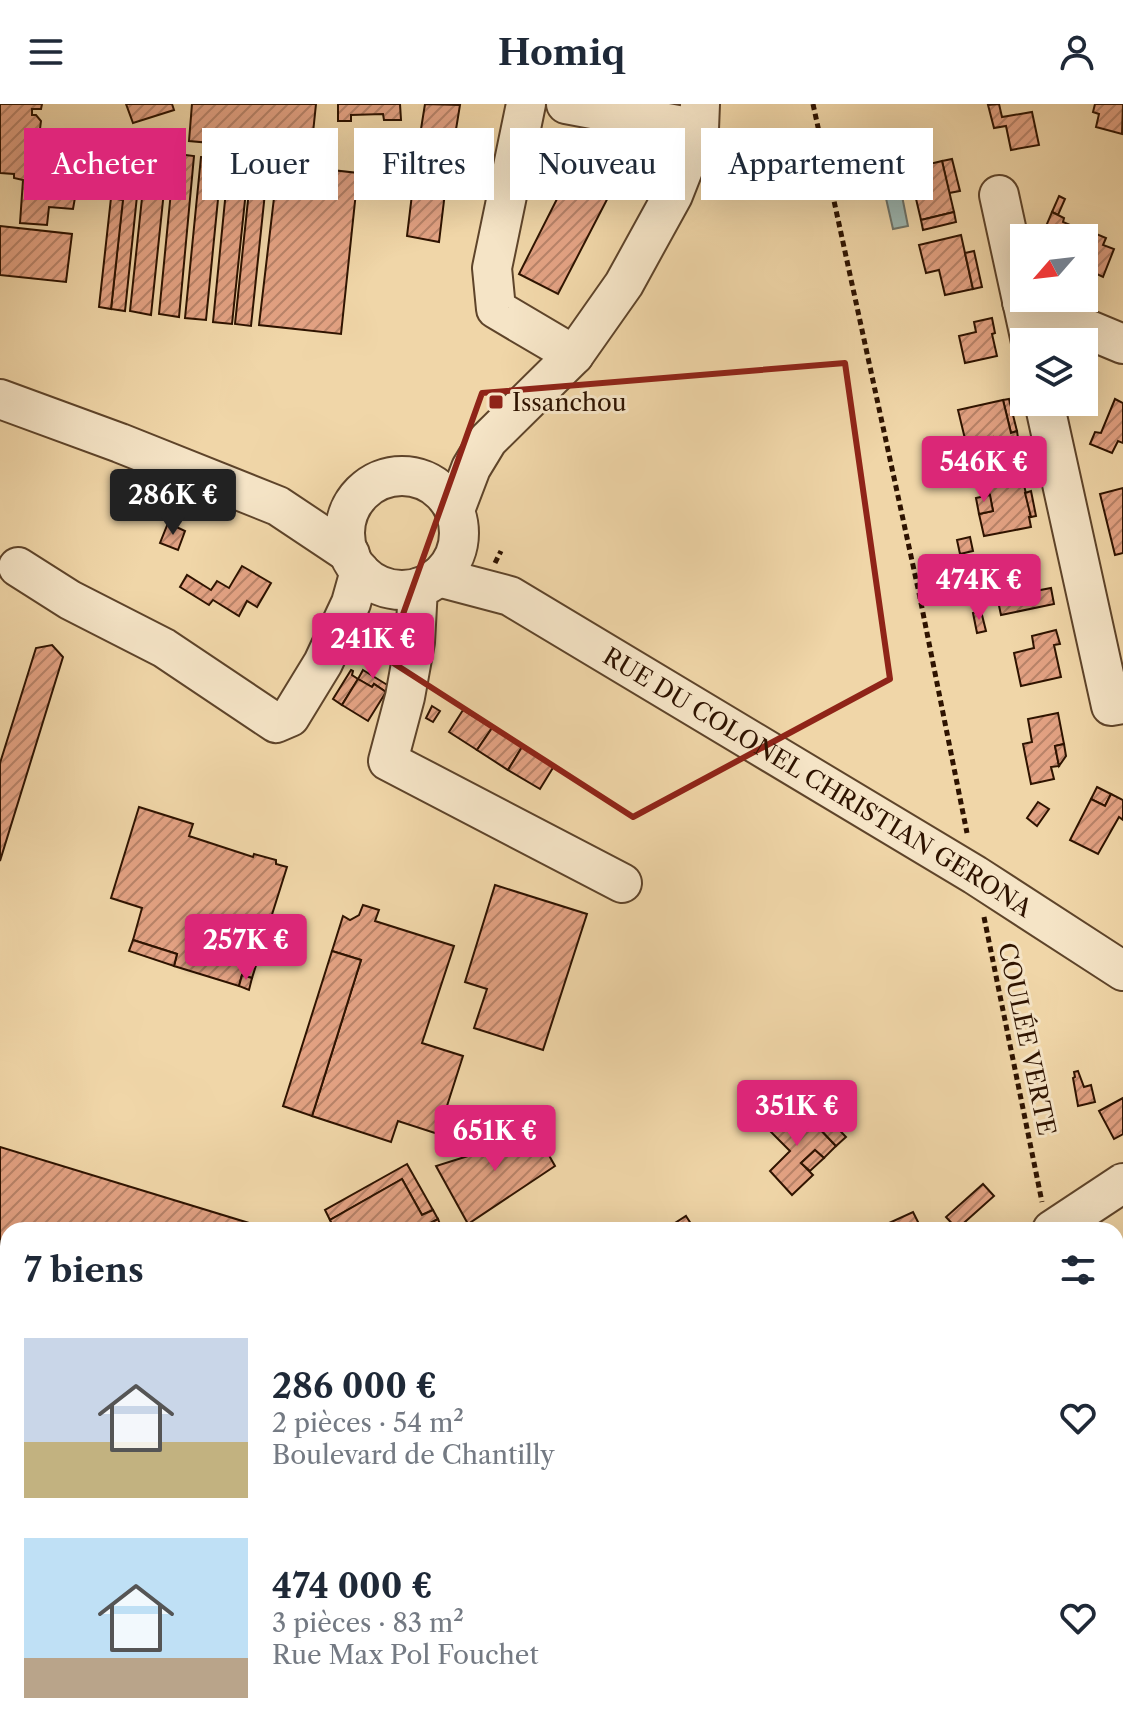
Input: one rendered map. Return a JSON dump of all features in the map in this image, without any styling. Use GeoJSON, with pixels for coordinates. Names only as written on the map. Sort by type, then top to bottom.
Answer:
{"type":"FeatureCollection","features":[{"type":"Feature","properties":{"kind":"street"},"geometry":{"type":"LineString","coordinates":[[526,104],[492,268],[496,309],[574,355]]}},
{"type":"Feature","properties":{"kind":"street"},"geometry":{"type":"LineString","coordinates":[[413,476],[445,494],[456,523],[458,548],[449,566],[428,583],[399,590],[380,586],[364,576],[345,542],[345,524],[356,499],[377,481],[394,476],[413,476],[458,458],[488,440],[574,355],[624,284],[673,195],[699,117],[566,104]]}},
{"type":"Feature","properties":{"kind":"street"},"geometry":{"type":"LineString","coordinates":[[999,195],[1010,246]]}},
{"type":"Feature","properties":{"kind":"street"},"geometry":{"type":"LineString","coordinates":[[1046,312],[1123,344]]}},
{"type":"Feature","properties":{"kind":"street"},"geometry":{"type":"LineString","coordinates":[[0,399],[278,506],[355,563]]}},
{"type":"Feature","properties":{"kind":"street"},"geometry":{"type":"LineString","coordinates":[[1047,416],[1111,706],[1123,704]]}},
{"type":"Feature","properties":{"kind":"street"},"geometry":{"type":"LineString","coordinates":[[456,523],[471,468],[488,440]]}},
{"type":"Feature","properties":{"kind":"street"},"geometry":{"type":"LineString","coordinates":[[278,506],[306,507],[356,499]]}},
{"type":"Feature","properties":{"kind":"street","name":"RUE DU COLONEL CHRISTIAN GERONA"},"geometry":{"type":"LineString","coordinates":[[456,523],[510,596]]}},
{"type":"Feature","properties":{"kind":"street"},"geometry":{"type":"LineString","coordinates":[[18,567],[70,600],[164,648],[276,723],[290,717],[323,663],[351,603],[355,563]]}},
{"type":"Feature","properties":{"kind":"street"},"geometry":{"type":"LineString","coordinates":[[428,583],[405,697],[388,761],[622,883]]}},
{"type":"Feature","properties":{"kind":"street","name":"RUE DU COLONEL CHRISTIAN GERONA"},"geometry":{"type":"LineString","coordinates":[[428,583],[483,588],[510,596],[975,875],[1123,971]]}},
{"type":"Feature","properties":{"kind":"street"},"geometry":{"type":"LineString","coordinates":[[1049,1222],[1123,1183]]}},
{"type":"Feature","properties":{"kind":"path","name":"COULÉE VERTE"},"geometry":{"type":"LineString","coordinates":[[813,104],[919,593],[1049,1222]]}},
{"type":"Feature","properties":{"kind":"highlighted area"},"geometry":{"type":"Polygon","coordinates":[[[845,363],[890,679],[633,817],[387,659],[482,393],[845,363]]]}},
{"type":"Feature","properties":{"kind":"water"},"geometry":{"type":"Polygon","coordinates":[[[886,200],[903,200],[908,226],[893,229],[886,200]]]}},
{"type":"Feature","properties":{"kind":"building"},"geometry":{"type":"Polygon","coordinates":[[[0,104],[42,104],[41,109],[32,109],[32,115],[41,121],[40,128],[24,128],[24,200],[75,200],[73,209],[49,207],[47,225],[20,223],[23,180],[14,178],[14,174],[0,173],[0,104]]]}},
{"type":"Feature","properties":{"kind":"building"},"geometry":{"type":"Polygon","coordinates":[[[126,104],[172,104],[174,110],[133,123],[126,104]]]}},
{"type":"Feature","properties":{"kind":"building"},"geometry":{"type":"Polygon","coordinates":[[[192,104],[316,104],[314,128],[202,128],[202,142],[189,141],[192,104]]]}},
{"type":"Feature","properties":{"kind":"building"},"geometry":{"type":"Polygon","coordinates":[[[338,104],[400,104],[401,120],[384,120],[383,114],[351,115],[351,121],[338,121],[338,104]]]}},
{"type":"Feature","properties":{"kind":"building"},"geometry":{"type":"Polygon","coordinates":[[[425,104],[460,105],[456,128],[421,128],[425,104]]]}},
{"type":"Feature","properties":{"kind":"building"},"geometry":{"type":"Polygon","coordinates":[[[999,104],[1002,117],[1032,112],[1039,145],[1011,150],[1006,126],[994,128],[988,105],[999,104]]]}},
{"type":"Feature","properties":{"kind":"building"},"geometry":{"type":"Polygon","coordinates":[[[1095,104],[1123,104],[1122,134],[1096,127],[1099,114],[1093,112],[1095,104]]]}},
{"type":"Feature","properties":{"kind":"building"},"geometry":{"type":"Polygon","coordinates":[[[601,112],[634,128],[593,128],[601,112]]]}},
{"type":"Feature","properties":{"kind":"building"},"geometry":{"type":"Polygon","coordinates":[[[186,155],[194,156],[179,317],[159,314],[170,200],[186,200],[186,155]]]}},
{"type":"Feature","properties":{"kind":"building"},"geometry":{"type":"Polygon","coordinates":[[[202,157],[202,200],[218,200],[206,320],[185,318],[202,157]]]}},
{"type":"Feature","properties":{"kind":"building"},"geometry":{"type":"Polygon","coordinates":[[[952,159],[960,191],[949,193],[942,161],[952,159]]]}},
{"type":"Feature","properties":{"kind":"building"},"geometry":{"type":"Polygon","coordinates":[[[942,161],[954,212],[921,220],[916,200],[933,200],[933,163],[942,161]]]}},
{"type":"Feature","properties":{"kind":"building"},"geometry":{"type":"Polygon","coordinates":[[[338,171],[354,173],[355,200],[341,334],[259,325],[274,200],[338,200],[338,171]]]}},
{"type":"Feature","properties":{"kind":"building"},"geometry":{"type":"Polygon","coordinates":[[[1059,196],[1065,199],[1058,215],[1052,212],[1059,196]]]}},
{"type":"Feature","properties":{"kind":"building"},"geometry":{"type":"Polygon","coordinates":[[[111,200],[123,200],[111,309],[99,307],[111,200]]]}},
{"type":"Feature","properties":{"kind":"building"},"geometry":{"type":"Polygon","coordinates":[[[123,200],[137,200],[125,311],[111,309],[123,200]]]}},
{"type":"Feature","properties":{"kind":"building"},"geometry":{"type":"Polygon","coordinates":[[[142,200],[163,200],[151,315],[130,311],[142,200]]]}},
{"type":"Feature","properties":{"kind":"building"},"geometry":{"type":"Polygon","coordinates":[[[225,200],[245,200],[232,324],[213,322],[225,200]]]}},
{"type":"Feature","properties":{"kind":"building"},"geometry":{"type":"Polygon","coordinates":[[[248,200],[264,200],[251,326],[235,324],[248,200]]]}},
{"type":"Feature","properties":{"kind":"building"},"geometry":{"type":"Polygon","coordinates":[[[411,200],[444,200],[439,242],[407,236],[411,200]]]}},
{"type":"Feature","properties":{"kind":"building"},"geometry":{"type":"Polygon","coordinates":[[[556,200],[607,200],[558,294],[519,274],[556,200]]]}},
{"type":"Feature","properties":{"kind":"building"},"geometry":{"type":"Polygon","coordinates":[[[954,212],[956,222],[923,230],[921,220],[954,212]]]}},
{"type":"Feature","properties":{"kind":"building"},"geometry":{"type":"Polygon","coordinates":[[[1052,212],[1064,218],[1063,222],[1068,224],[1047,224],[1052,212]]]}},
{"type":"Feature","properties":{"kind":"building"},"geometry":{"type":"Polygon","coordinates":[[[0,226],[72,234],[66,282],[0,275],[0,226]]]}},
{"type":"Feature","properties":{"kind":"building"},"geometry":{"type":"Polygon","coordinates":[[[961,235],[973,289],[945,295],[939,270],[926,273],[919,245],[961,235]]]}},
{"type":"Feature","properties":{"kind":"building"},"geometry":{"type":"Polygon","coordinates":[[[1098,235],[1106,238],[1103,245],[1114,249],[1103,277],[1098,275],[1098,235]]]}},
{"type":"Feature","properties":{"kind":"building"},"geometry":{"type":"Polygon","coordinates":[[[974,251],[982,287],[973,289],[965,253],[974,251]]]}},
{"type":"Feature","properties":{"kind":"building"},"geometry":{"type":"Polygon","coordinates":[[[992,318],[997,356],[965,363],[959,336],[976,332],[974,322],[992,318]]]}},
{"type":"Feature","properties":{"kind":"building"},"geometry":{"type":"Polygon","coordinates":[[[1009,399],[1010,416],[1013,416],[1017,431],[1011,433],[1003,400],[1009,399]]]}},
{"type":"Feature","properties":{"kind":"building"},"geometry":{"type":"Polygon","coordinates":[[[1115,399],[1123,403],[1123,443],[1118,441],[1112,453],[1090,444],[1095,432],[1101,433],[1115,399]]]}},
{"type":"Feature","properties":{"kind":"building"},"geometry":{"type":"Polygon","coordinates":[[[1003,400],[1011,433],[1017,431],[1019,445],[996,450],[993,437],[966,443],[958,410],[1003,400]]]}},
{"type":"Feature","properties":{"kind":"building"},"geometry":{"type":"Polygon","coordinates":[[[967,468],[969,478],[945,483],[943,474],[967,468]]]}},
{"type":"Feature","properties":{"kind":"building"},"geometry":{"type":"Polygon","coordinates":[[[1021,471],[1031,527],[984,536],[979,514],[993,511],[986,479],[1021,471]]]}},
{"type":"Feature","properties":{"kind":"building"},"geometry":{"type":"Polygon","coordinates":[[[1123,488],[1123,553],[1115,555],[1100,494],[1123,488]]]}},
{"type":"Feature","properties":{"kind":"building"},"geometry":{"type":"Polygon","coordinates":[[[1031,491],[1036,516],[1031,517],[1025,493],[1031,491]]]}},
{"type":"Feature","properties":{"kind":"building"},"geometry":{"type":"Polygon","coordinates":[[[990,495],[993,511],[979,514],[976,498],[990,495]]]}},
{"type":"Feature","properties":{"kind":"building"},"geometry":{"type":"Polygon","coordinates":[[[168,523],[185,531],[178,550],[160,543],[168,523]]]}},
{"type":"Feature","properties":{"kind":"building"},"geometry":{"type":"Polygon","coordinates":[[[970,537],[973,551],[960,554],[957,540],[970,537]]]}},
{"type":"Feature","properties":{"kind":"building"},"geometry":{"type":"Polygon","coordinates":[[[1025,561],[1030,592],[1051,588],[1054,604],[1001,615],[991,568],[1025,561]]]}},
{"type":"Feature","properties":{"kind":"building"},"geometry":{"type":"Polygon","coordinates":[[[242,566],[271,583],[257,607],[247,601],[239,616],[213,600],[209,605],[180,587],[187,575],[211,590],[217,581],[229,588],[242,566]]]}},
{"type":"Feature","properties":{"kind":"building"},"geometry":{"type":"Polygon","coordinates":[[[1034,577],[1037,591],[1030,592],[1027,578],[1034,577]]]}},
{"type":"Feature","properties":{"kind":"building"},"geometry":{"type":"Polygon","coordinates":[[[981,611],[986,631],[977,633],[973,613],[981,611]]]}},
{"type":"Feature","properties":{"kind":"building"},"geometry":{"type":"Polygon","coordinates":[[[1056,630],[1060,644],[1054,645],[1061,677],[1021,686],[1014,653],[1034,648],[1032,636],[1056,630]]]}},
{"type":"Feature","properties":{"kind":"building"},"geometry":{"type":"Polygon","coordinates":[[[52,645],[63,657],[0,861],[0,763],[36,648],[52,645]]]}},
{"type":"Feature","properties":{"kind":"building"},"geometry":{"type":"Polygon","coordinates":[[[351,670],[358,679],[342,705],[333,699],[351,670]]]}},
{"type":"Feature","properties":{"kind":"building"},"geometry":{"type":"Polygon","coordinates":[[[363,670],[389,686],[386,692],[358,679],[363,670]]]}},
{"type":"Feature","properties":{"kind":"building"},"geometry":{"type":"Polygon","coordinates":[[[358,679],[386,692],[368,721],[342,705],[358,679]]]}},
{"type":"Feature","properties":{"kind":"building"},"geometry":{"type":"Polygon","coordinates":[[[432,706],[440,711],[433,722],[426,718],[432,706]]]}},
{"type":"Feature","properties":{"kind":"building"},"geometry":{"type":"Polygon","coordinates":[[[463,710],[492,728],[477,750],[449,732],[463,710]]]}},
{"type":"Feature","properties":{"kind":"building"},"geometry":{"type":"Polygon","coordinates":[[[1058,713],[1064,744],[1055,746],[1059,766],[1051,767],[1054,779],[1031,784],[1023,744],[1032,742],[1028,719],[1058,713]]]}},
{"type":"Feature","properties":{"kind":"building"},"geometry":{"type":"Polygon","coordinates":[[[492,728],[522,747],[508,770],[477,750],[492,728]]]}},
{"type":"Feature","properties":{"kind":"building"},"geometry":{"type":"Polygon","coordinates":[[[1064,744],[1066,756],[1059,766],[1055,746],[1064,744]]]}},
{"type":"Feature","properties":{"kind":"building"},"geometry":{"type":"Polygon","coordinates":[[[522,747],[554,766],[540,789],[508,770],[522,747]]]}},
{"type":"Feature","properties":{"kind":"building"},"geometry":{"type":"Polygon","coordinates":[[[1097,787],[1111,794],[1105,806],[1091,799],[1097,787]]]}},
{"type":"Feature","properties":{"kind":"building"},"geometry":{"type":"Polygon","coordinates":[[[1111,794],[1123,800],[1123,820],[1119,817],[1098,854],[1070,840],[1091,799],[1105,806],[1111,794]]]}},
{"type":"Feature","properties":{"kind":"building"},"geometry":{"type":"Polygon","coordinates":[[[1038,802],[1049,809],[1037,826],[1027,818],[1038,802]]]}},
{"type":"Feature","properties":{"kind":"building"},"geometry":{"type":"Polygon","coordinates":[[[139,807],[193,824],[189,836],[253,857],[254,854],[276,860],[276,864],[287,867],[252,978],[242,975],[239,986],[174,966],[177,954],[133,940],[142,908],[111,898],[139,807]]]}},
{"type":"Feature","properties":{"kind":"building"},"geometry":{"type":"Polygon","coordinates":[[[495,885],[587,914],[543,1050],[474,1028],[487,989],[465,982],[495,885]]]}},
{"type":"Feature","properties":{"kind":"building"},"geometry":{"type":"Polygon","coordinates":[[[363,905],[379,910],[375,921],[454,946],[422,1043],[463,1056],[438,1134],[398,1121],[391,1142],[312,1116],[361,960],[332,951],[343,916],[350,920],[359,915],[363,905]]]}},
{"type":"Feature","properties":{"kind":"building"},"geometry":{"type":"Polygon","coordinates":[[[133,940],[177,954],[174,966],[129,951],[133,940]]]}},
{"type":"Feature","properties":{"kind":"building"},"geometry":{"type":"Polygon","coordinates":[[[332,951],[361,960],[312,1116],[283,1106],[332,951]]]}},
{"type":"Feature","properties":{"kind":"building"},"geometry":{"type":"Polygon","coordinates":[[[242,975],[252,978],[249,990],[239,986],[242,975]]]}},
{"type":"Feature","properties":{"kind":"building"},"geometry":{"type":"Polygon","coordinates":[[[1078,1071],[1084,1087],[1091,1085],[1095,1102],[1078,1106],[1073,1078],[1074,1072],[1078,1071]]]}},
{"type":"Feature","properties":{"kind":"building"},"geometry":{"type":"Polygon","coordinates":[[[1123,1098],[1123,1134],[1114,1139],[1099,1111],[1123,1098]]]}},
{"type":"Feature","properties":{"kind":"building"},"geometry":{"type":"Polygon","coordinates":[[[791,1104],[814,1129],[817,1126],[836,1146],[824,1158],[815,1150],[801,1163],[813,1175],[792,1195],[770,1171],[790,1151],[767,1128],[791,1104]]]}},
{"type":"Feature","properties":{"kind":"building"},"geometry":{"type":"Polygon","coordinates":[[[827,1117],[846,1137],[836,1146],[817,1126],[827,1117]]]}},
{"type":"Feature","properties":{"kind":"building"},"geometry":{"type":"Polygon","coordinates":[[[534,1129],[555,1166],[467,1222],[436,1166],[534,1129]]]}},
{"type":"Feature","properties":{"kind":"building"},"geometry":{"type":"Polygon","coordinates":[[[0,1147],[246,1222],[0,1222],[0,1147]]]}},
{"type":"Feature","properties":{"kind":"building"},"geometry":{"type":"Polygon","coordinates":[[[815,1150],[824,1158],[810,1171],[801,1163],[815,1150]]]}},
{"type":"Feature","properties":{"kind":"building"},"geometry":{"type":"Polygon","coordinates":[[[407,1164],[433,1210],[422,1215],[402,1179],[330,1220],[325,1210],[407,1164]]]}},
{"type":"Feature","properties":{"kind":"building"},"geometry":{"type":"Polygon","coordinates":[[[402,1179],[422,1215],[433,1210],[438,1219],[432,1222],[330,1220],[402,1179]]]}},
{"type":"Feature","properties":{"kind":"building"},"geometry":{"type":"Polygon","coordinates":[[[983,1184],[994,1196],[965,1222],[951,1222],[946,1217],[983,1184]]]}},
{"type":"Feature","properties":{"kind":"building"},"geometry":{"type":"Polygon","coordinates":[[[913,1212],[918,1222],[891,1222],[913,1212]]]}},
{"type":"Feature","properties":{"kind":"building"},"geometry":{"type":"Polygon","coordinates":[[[686,1216],[690,1222],[676,1222],[686,1216]]]}},
{"type":"Feature","properties":{"kind":"place","name":"Issanchou"},"geometry":{"type":"Point","coordinates":[496,402]}}]}
